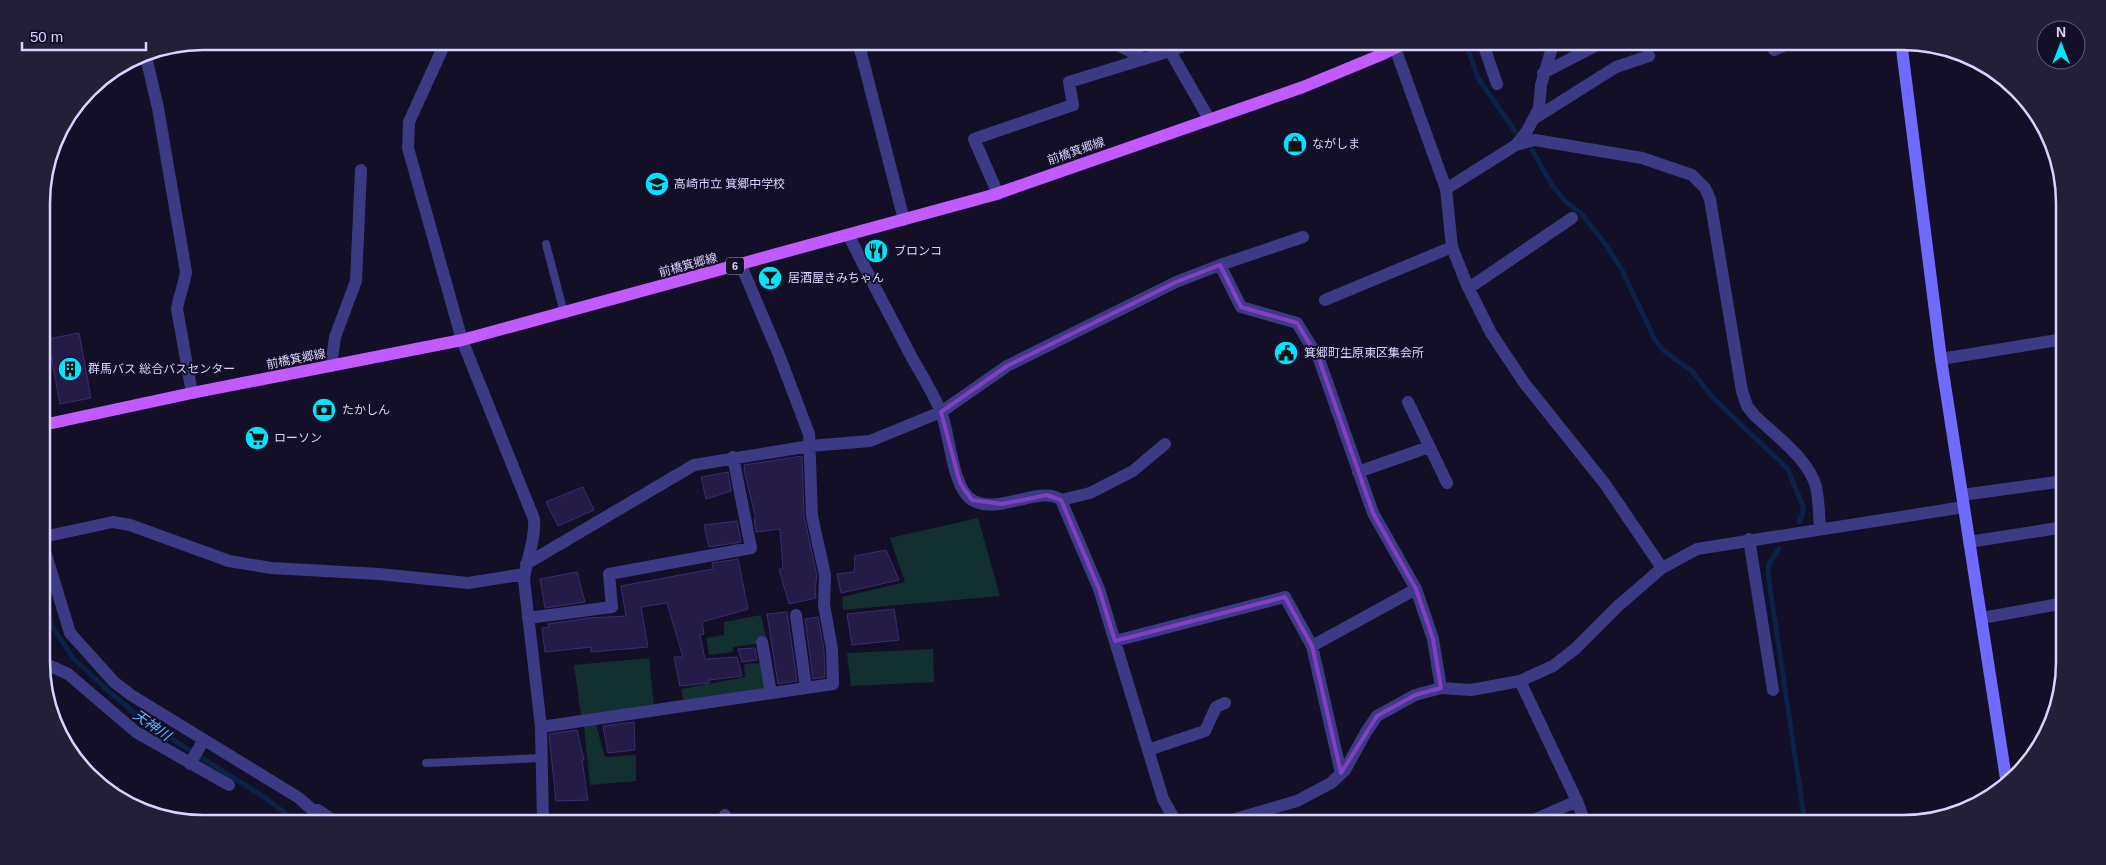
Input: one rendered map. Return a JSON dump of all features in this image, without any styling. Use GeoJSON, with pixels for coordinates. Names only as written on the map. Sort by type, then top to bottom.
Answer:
{"type":"FeatureCollection","features":[{"type":"Feature","properties":{"kind":"main road","name":"前橋箕郷線"},"geometry":{"type":"LineString","coordinates":[[50,423],[192,393],[462,340],[849,236],[998,194],[1303,87],[1389,51]]}},
{"type":"Feature","properties":{"kind":"street"},"geometry":{"type":"LineString","coordinates":[[442,50],[409,122],[408,148],[462,340],[534,519],[535,533],[525,569],[528,618],[541,727],[543,815]]}},
{"type":"Feature","properties":{"kind":"street"},"geometry":{"type":"LineString","coordinates":[[860,50],[904,220]]}},
{"type":"Feature","properties":{"kind":"street"},"geometry":{"type":"LineString","coordinates":[[1128,50],[1144,59]]}},
{"type":"Feature","properties":{"kind":"street"},"geometry":{"type":"LineString","coordinates":[[998,194],[974,139],[1073,105],[1070,82],[1144,59],[1161,50]]}},
{"type":"Feature","properties":{"kind":"street"},"geometry":{"type":"LineString","coordinates":[[1170,50],[1209,119]]}},
{"type":"Feature","properties":{"kind":"street"},"geometry":{"type":"LineString","coordinates":[[1485,50],[1497,84]]}},
{"type":"Feature","properties":{"kind":"street"},"geometry":{"type":"LineString","coordinates":[[1516,145],[1527,131],[1539,108],[1543,73],[1551,50]]}},
{"type":"Feature","properties":{"kind":"street"},"geometry":{"type":"LineString","coordinates":[[1543,73],[1588,50]]}},
{"type":"Feature","properties":{"kind":"street"},"geometry":{"type":"LineString","coordinates":[[1902,50],[1941,359],[2005,775]]}},
{"type":"Feature","properties":{"kind":"street"},"geometry":{"type":"LineString","coordinates":[[1389,51],[1446,189],[1452,247],[1491,333],[1525,384],[1605,484],[1662,568]]}},
{"type":"Feature","properties":{"kind":"street"},"geometry":{"type":"LineString","coordinates":[[1533,119],[1616,67],[1649,56]]}},
{"type":"Feature","properties":{"kind":"street"},"geometry":{"type":"LineString","coordinates":[[147,61],[158,108],[186,272],[184,286],[178,297],[177,309],[192,393]]}},
{"type":"Feature","properties":{"kind":"street"},"geometry":{"type":"LineString","coordinates":[[1446,189],[1516,145],[1534,140],[1642,158],[1692,175],[1705,188],[1710,199],[1742,390],[1747,406],[1802,461],[1812,476],[1816,487],[1820,529]]}},
{"type":"Feature","properties":{"kind":"street"},"geometry":{"type":"LineString","coordinates":[[331,366],[334,337],[356,281],[361,170]]}},
{"type":"Feature","properties":{"kind":"street"},"geometry":{"type":"LineString","coordinates":[[1469,288],[1572,218]]}},
{"type":"Feature","properties":{"kind":"street"},"geometry":{"type":"LineString","coordinates":[[849,236],[941,412],[960,483],[966,494],[972,500],[982,504],[1002,504],[1047,495],[1055,495],[1061,500],[1099,589],[1163,799],[1172,815]]}},
{"type":"Feature","properties":{"kind":"street"},"geometry":{"type":"LineString","coordinates":[[50,536],[113,522],[130,526],[229,561],[271,568],[379,574],[468,583],[525,569],[694,465],[733,457],[810,446],[870,441],[941,412],[1007,366],[1176,282],[1303,237]]}},
{"type":"Feature","properties":{"kind":"street"},"geometry":{"type":"LineString","coordinates":[[1325,300],[1452,247]]}},
{"type":"Feature","properties":{"kind":"street"},"geometry":{"type":"LineString","coordinates":[[541,727],[833,684],[832,649],[824,605],[825,575],[812,516],[809,434],[798,402],[741,265]]}},
{"type":"Feature","properties":{"kind":"street"},"geometry":{"type":"LineString","coordinates":[[1220,265],[1241,306],[1297,323],[1319,359],[1373,513],[1416,589],[1433,639],[1441,688]]}},
{"type":"Feature","properties":{"kind":"street"},"geometry":{"type":"LineString","coordinates":[[1941,359],[2056,340]]}},
{"type":"Feature","properties":{"kind":"street"},"geometry":{"type":"LineString","coordinates":[[1408,402],[1447,483]]}},
{"type":"Feature","properties":{"kind":"street"},"geometry":{"type":"LineString","coordinates":[[1061,500],[1090,493],[1133,471],[1165,444]]}},
{"type":"Feature","properties":{"kind":"street"},"geometry":{"type":"LineString","coordinates":[[1358,472],[1429,447]]}},
{"type":"Feature","properties":{"kind":"street"},"geometry":{"type":"LineString","coordinates":[[528,618],[612,607],[609,574],[751,548],[733,457]]}},
{"type":"Feature","properties":{"kind":"street"},"geometry":{"type":"LineString","coordinates":[[1249,815],[1297,801],[1331,783],[1341,773],[1377,716],[1415,695],[1441,688],[1471,690],[1520,682],[1553,666],[1575,649],[1618,606],[1662,568],[1697,549],[1749,539],[1820,529],[2056,483]]}},
{"type":"Feature","properties":{"kind":"street"},"geometry":{"type":"LineString","coordinates":[[1969,542],[2056,528]]}},
{"type":"Feature","properties":{"kind":"street"},"geometry":{"type":"LineString","coordinates":[[1749,539],[1773,690]]}},
{"type":"Feature","properties":{"kind":"street"},"geometry":{"type":"LineString","coordinates":[[50,568],[70,633],[114,682],[130,695],[202,743],[299,798],[324,815]]}},
{"type":"Feature","properties":{"kind":"street"},"geometry":{"type":"LineString","coordinates":[[1312,646],[1416,589]]}},
{"type":"Feature","properties":{"kind":"street"},"geometry":{"type":"LineString","coordinates":[[1115,641],[1284,597],[1312,646],[1341,773]]}},
{"type":"Feature","properties":{"kind":"street"},"geometry":{"type":"LineString","coordinates":[[1982,618],[2056,604]]}},
{"type":"Feature","properties":{"kind":"street"},"geometry":{"type":"LineString","coordinates":[[796,615],[806,688]]}},
{"type":"Feature","properties":{"kind":"street"},"geometry":{"type":"LineString","coordinates":[[762,642],[771,694]]}},
{"type":"Feature","properties":{"kind":"street"},"geometry":{"type":"LineString","coordinates":[[50,666],[68,674],[136,732],[229,785]]}},
{"type":"Feature","properties":{"kind":"street"},"geometry":{"type":"LineString","coordinates":[[1520,682],[1578,801],[1582,815]]}},
{"type":"Feature","properties":{"kind":"street"},"geometry":{"type":"LineString","coordinates":[[1148,750],[1205,731],[1216,707],[1225,703]]}},
{"type":"Feature","properties":{"kind":"street"},"geometry":{"type":"LineString","coordinates":[[191,762],[202,743]]}},
{"type":"Feature","properties":{"kind":"street"},"geometry":{"type":"LineString","coordinates":[[299,798],[318,815]]}},
{"type":"Feature","properties":{"kind":"street"},"geometry":{"type":"LineString","coordinates":[[1547,815],[1578,801]]}},
{"type":"Feature","properties":{"kind":"lane"},"geometry":{"type":"LineString","coordinates":[[546,244],[564,313]]}},
{"type":"Feature","properties":{"kind":"lane"},"geometry":{"type":"LineString","coordinates":[[426,763],[542,758]]}},
{"type":"Feature","properties":{"kind":"highlighted area"},"geometry":{"type":"Polygon","coordinates":[[[1220,265],[1241,307],[1297,323],[1319,359],[1373,513],[1416,589],[1433,639],[1441,688],[1415,695],[1377,716],[1341,773],[1312,646],[1285,597],[1115,641],[1099,589],[1061,500],[1047,495],[1002,504],[972,500],[960,483],[941,412],[1007,366],[1176,282],[1220,265]]]}},
{"type":"Feature","properties":{"kind":"green space"},"geometry":{"type":"Polygon","coordinates":[[[978,518],[1000,596],[843,610],[842,597],[905,582],[890,538],[978,518]]]}},
{"type":"Feature","properties":{"kind":"green space"},"geometry":{"type":"Polygon","coordinates":[[[761,615],[766,638],[756,638],[756,644],[733,647],[733,652],[709,655],[706,638],[724,635],[724,622],[761,615]]]}},
{"type":"Feature","properties":{"kind":"green space"},"geometry":{"type":"Polygon","coordinates":[[[933,649],[934,682],[851,686],[847,653],[933,649]]]}},
{"type":"Feature","properties":{"kind":"green space"},"geometry":{"type":"Polygon","coordinates":[[[649,658],[654,706],[581,715],[574,665],[649,658]]]}},
{"type":"Feature","properties":{"kind":"green space"},"geometry":{"type":"Polygon","coordinates":[[[761,663],[767,691],[684,703],[681,689],[745,677],[744,664],[761,663]]]}},
{"type":"Feature","properties":{"kind":"green space"},"geometry":{"type":"Polygon","coordinates":[[[596,725],[605,757],[636,755],[636,781],[590,785],[584,727],[596,725]]]}},
{"type":"Feature","properties":{"kind":"building","name":"群馬バス 総合バスセンター"},"geometry":{"type":"Polygon","coordinates":[[[79,333],[91,398],[60,404],[50,350],[50,339],[79,333]]]}},
{"type":"Feature","properties":{"kind":"building"},"geometry":{"type":"Polygon","coordinates":[[[802,456],[804,516],[817,576],[816,598],[789,604],[779,569],[783,569],[780,529],[756,532],[754,519],[756,519],[744,465],[802,456]]]}},
{"type":"Feature","properties":{"kind":"building"},"geometry":{"type":"Polygon","coordinates":[[[728,472],[731,491],[706,499],[701,477],[728,472]]]}},
{"type":"Feature","properties":{"kind":"building"},"geometry":{"type":"Polygon","coordinates":[[[583,487],[594,510],[558,526],[546,502],[583,487]]]}},
{"type":"Feature","properties":{"kind":"building"},"geometry":{"type":"Polygon","coordinates":[[[737,521],[741,542],[709,547],[704,525],[737,521]]]}},
{"type":"Feature","properties":{"kind":"building"},"geometry":{"type":"Polygon","coordinates":[[[886,550],[899,580],[841,593],[837,574],[854,572],[855,556],[886,550]]]}},
{"type":"Feature","properties":{"kind":"building"},"geometry":{"type":"Polygon","coordinates":[[[738,559],[748,609],[702,622],[704,634],[700,635],[705,659],[737,657],[742,676],[709,680],[709,683],[680,686],[674,657],[683,657],[667,603],[641,607],[648,647],[591,652],[591,647],[545,652],[542,628],[549,627],[548,624],[589,618],[626,616],[621,586],[713,569],[712,563],[738,559]]]}},
{"type":"Feature","properties":{"kind":"building"},"geometry":{"type":"Polygon","coordinates":[[[577,572],[585,602],[545,608],[540,579],[577,572]]]}},
{"type":"Feature","properties":{"kind":"building"},"geometry":{"type":"Polygon","coordinates":[[[894,609],[899,640],[852,645],[847,614],[894,609]]]}},
{"type":"Feature","properties":{"kind":"building"},"geometry":{"type":"Polygon","coordinates":[[[787,612],[797,681],[778,684],[767,614],[787,612]]]}},
{"type":"Feature","properties":{"kind":"building"},"geometry":{"type":"Polygon","coordinates":[[[818,617],[824,650],[825,677],[813,679],[805,619],[818,617]]]}},
{"type":"Feature","properties":{"kind":"building"},"geometry":{"type":"Polygon","coordinates":[[[755,648],[757,660],[742,662],[738,649],[755,648]]]}},
{"type":"Feature","properties":{"kind":"building"},"geometry":{"type":"Polygon","coordinates":[[[634,722],[635,750],[608,753],[603,726],[634,722]]]}},
{"type":"Feature","properties":{"kind":"building"},"geometry":{"type":"Polygon","coordinates":[[[577,730],[584,760],[582,760],[588,800],[556,801],[549,734],[577,730]]]}},
{"type":"Feature","properties":{"kind":"waterway"},"geometry":{"type":"LineString","coordinates":[[1468,50],[1478,78],[1515,131]]}},
{"type":"Feature","properties":{"kind":"waterway"},"geometry":{"type":"LineString","coordinates":[[1532,150],[1552,185],[1566,202],[1581,213],[1606,245],[1622,270],[1655,340],[1664,351],[1692,371],[1713,398],[1787,468],[1803,506],[1803,513],[1799,522]]}},
{"type":"Feature","properties":{"kind":"waterway"},"geometry":{"type":"LineString","coordinates":[[1779,549],[1769,564],[1768,575],[1804,815]]}},
{"type":"Feature","properties":{"kind":"waterway","name":"天神川"},"geometry":{"type":"LineString","coordinates":[[50,618],[52,626],[73,658],[145,722],[267,799],[287,815]]}},
{"type":"Feature","properties":{"kind":"place","name":"ながしま"},"geometry":{"type":"Point","coordinates":[1295,144]}},
{"type":"Feature","properties":{"kind":"place","name":"高崎市立 箕郷中学校"},"geometry":{"type":"Point","coordinates":[657,184]}},
{"type":"Feature","properties":{"kind":"place","name":"ブロンコ"},"geometry":{"type":"Point","coordinates":[876,251]}},
{"type":"Feature","properties":{"kind":"place","name":"居酒屋きみちゃん"},"geometry":{"type":"Point","coordinates":[770,278]}},
{"type":"Feature","properties":{"kind":"place","name":"箕郷町生原東区集会所"},"geometry":{"type":"Point","coordinates":[1286,353]}},
{"type":"Feature","properties":{"kind":"place","name":"群馬バス 総合バスセンター"},"geometry":{"type":"Point","coordinates":[70,369]}},
{"type":"Feature","properties":{"kind":"place","name":"たかしん"},"geometry":{"type":"Point","coordinates":[324,410]}},
{"type":"Feature","properties":{"kind":"place","name":"ローソン"},"geometry":{"type":"Point","coordinates":[257,438]}}]}
